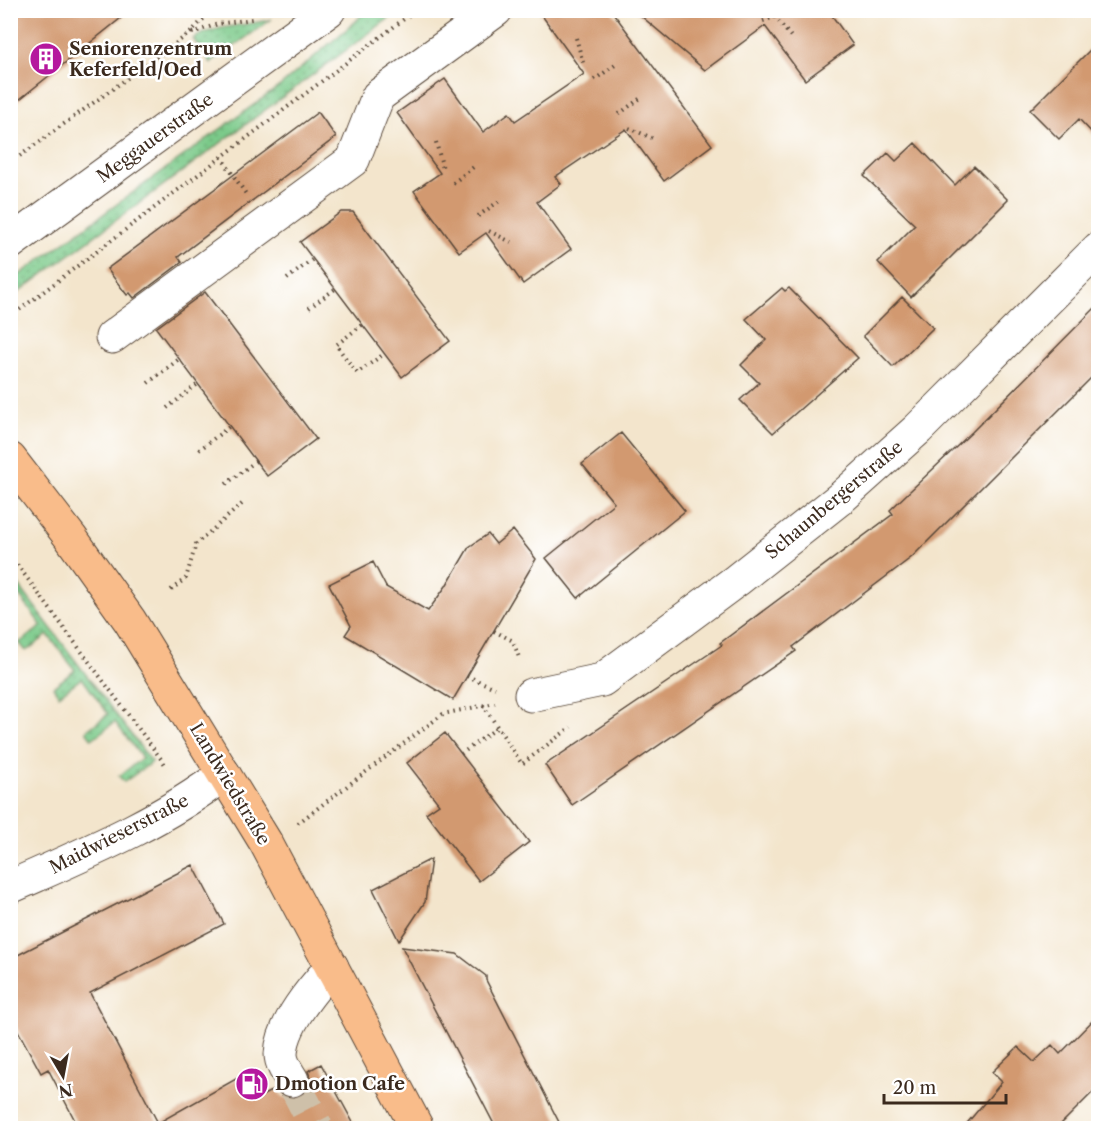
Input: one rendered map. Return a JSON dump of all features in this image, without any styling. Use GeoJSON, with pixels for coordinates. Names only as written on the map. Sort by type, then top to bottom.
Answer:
{"type":"FeatureCollection","features":[{"type":"Feature","properties":{"kind":"main road","name":"Landwiedstraße"},"geometry":{"type":"LineString","coordinates":[[10,459],[71,538],[130,621],[266,843],[417,1128]]}},
{"type":"Feature","properties":{"kind":"street","name":"Meggauerstraße"},"geometry":{"type":"LineString","coordinates":[[10,243],[329,10]]}},
{"type":"Feature","properties":{"kind":"street"},"geometry":{"type":"LineString","coordinates":[[112,337],[353,160],[378,96],[496,10]]}},
{"type":"Feature","properties":{"kind":"street","name":"Schaunbergerstraße"},"geometry":{"type":"LineString","coordinates":[[531,695],[602,680],[737,580],[842,496],[918,429],[1098,249]]}},
{"type":"Feature","properties":{"kind":"street","name":"Maidwieserstraße"},"geometry":{"type":"LineString","coordinates":[[10,887],[136,829],[192,798],[224,774]]}},
{"type":"Feature","properties":{"kind":"street"},"geometry":{"type":"LineString","coordinates":[[292,1080],[281,1056],[284,1041],[305,997],[332,967]]}},
{"type":"Feature","properties":{"kind":"path"},"geometry":{"type":"LineString","coordinates":[[10,163],[190,33],[212,10]]}},
{"type":"Feature","properties":{"kind":"path"},"geometry":{"type":"LineString","coordinates":[[10,317],[416,10]]}},
{"type":"Feature","properties":{"kind":"path"},"geometry":{"type":"LineString","coordinates":[[190,33],[218,24],[259,17]]}},
{"type":"Feature","properties":{"kind":"path"},"geometry":{"type":"LineString","coordinates":[[763,21],[776,17],[792,38]]}},
{"type":"Feature","properties":{"kind":"path"},"geometry":{"type":"LineString","coordinates":[[576,38],[584,66]]}},
{"type":"Feature","properties":{"kind":"path"},"geometry":{"type":"LineString","coordinates":[[594,80],[618,63]]}},
{"type":"Feature","properties":{"kind":"path"},"geometry":{"type":"LineString","coordinates":[[619,114],[642,97]]}},
{"type":"Feature","properties":{"kind":"path"},"geometry":{"type":"LineString","coordinates":[[629,128],[652,138]]}},
{"type":"Feature","properties":{"kind":"path"},"geometry":{"type":"LineString","coordinates":[[436,142],[443,169]]}},
{"type":"Feature","properties":{"kind":"path"},"geometry":{"type":"LineString","coordinates":[[453,183],[476,165]]}},
{"type":"Feature","properties":{"kind":"path"},"geometry":{"type":"LineString","coordinates":[[478,216],[501,200]]}},
{"type":"Feature","properties":{"kind":"path"},"geometry":{"type":"LineString","coordinates":[[489,231],[511,242]]}},
{"type":"Feature","properties":{"kind":"path"},"geometry":{"type":"LineString","coordinates":[[287,279],[313,259]]}},
{"type":"Feature","properties":{"kind":"path"},"geometry":{"type":"LineString","coordinates":[[309,308],[335,289]]}},
{"type":"Feature","properties":{"kind":"path"},"geometry":{"type":"LineString","coordinates":[[363,325],[336,345],[357,374],[384,354]]}},
{"type":"Feature","properties":{"kind":"path"},"geometry":{"type":"LineString","coordinates":[[148,383],[179,359]]}},
{"type":"Feature","properties":{"kind":"path"},"geometry":{"type":"LineString","coordinates":[[167,408],[198,384]]}},
{"type":"Feature","properties":{"kind":"path"},"geometry":{"type":"LineString","coordinates":[[199,450],[230,426]]}},
{"type":"Feature","properties":{"kind":"path"},"geometry":{"type":"LineString","coordinates":[[226,484],[256,461]]}},
{"type":"Feature","properties":{"kind":"path"},"geometry":{"type":"LineString","coordinates":[[171,590],[186,578],[196,544],[242,504]]}},
{"type":"Feature","properties":{"kind":"path"},"geometry":{"type":"LineString","coordinates":[[10,555],[167,767]]}},
{"type":"Feature","properties":{"kind":"path"},"geometry":{"type":"LineString","coordinates":[[295,825],[443,714],[531,695]]}},
{"type":"Feature","properties":{"kind":"path"},"geometry":{"type":"LineString","coordinates":[[461,754],[498,727]]}},
{"type":"Feature","properties":{"kind":"green space"},"geometry":{"type":"Polygon","coordinates":[[[365,11],[399,11],[11,298],[11,281],[281,85],[365,11]]]}},
{"type":"Feature","properties":{"kind":"green space"},"geometry":{"type":"Polygon","coordinates":[[[272,19],[211,63],[193,39],[220,28],[272,19]]]}},
{"type":"Feature","properties":{"kind":"green space"},"geometry":{"type":"Polygon","coordinates":[[[11,575],[152,762],[124,782],[119,776],[142,758],[115,722],[92,739],[86,731],[108,714],[82,678],[59,695],[53,687],[75,670],[48,635],[26,651],[19,643],[42,626],[15,590],[11,593],[11,575]]]}},
{"type":"Feature","properties":{"kind":"building","name":"Seniorenzentrum Keferfeld/Oed"},"geometry":{"type":"Polygon","coordinates":[[[10,10],[131,10],[10,107],[10,10]]]}},
{"type":"Feature","properties":{"kind":"building"},"geometry":{"type":"Polygon","coordinates":[[[538,10],[611,10],[712,145],[664,181],[626,129],[555,177],[561,184],[537,202],[571,249],[523,284],[486,233],[459,252],[414,191],[440,173],[397,113],[445,79],[483,132],[509,113],[515,121],[584,74],[538,10]]]}},
{"type":"Feature","properties":{"kind":"building"},"geometry":{"type":"Polygon","coordinates":[[[634,10],[828,10],[853,45],[805,80],[765,26],[705,70],[634,10]]]}},
{"type":"Feature","properties":{"kind":"building"},"geometry":{"type":"Polygon","coordinates":[[[1098,42],[1098,139],[1079,119],[1059,139],[1030,110],[1098,42]]]}},
{"type":"Feature","properties":{"kind":"building"},"geometry":{"type":"Polygon","coordinates":[[[318,112],[336,137],[178,257],[182,262],[134,298],[130,293],[127,295],[107,269],[318,112]]]}},
{"type":"Feature","properties":{"kind":"building"},"geometry":{"type":"Polygon","coordinates":[[[915,143],[955,185],[974,166],[1008,200],[911,297],[878,262],[915,225],[864,176],[888,153],[896,161],[915,143]]]}},
{"type":"Feature","properties":{"kind":"building"},"geometry":{"type":"Polygon","coordinates":[[[341,212],[353,212],[450,341],[402,377],[300,242],[341,212]]]}},
{"type":"Feature","properties":{"kind":"building"},"geometry":{"type":"Polygon","coordinates":[[[782,288],[785,291],[789,288],[858,358],[773,433],[740,400],[759,383],[741,365],[766,340],[746,319],[782,288]]]}},
{"type":"Feature","properties":{"kind":"building"},"geometry":{"type":"Polygon","coordinates":[[[205,292],[316,439],[267,476],[156,328],[205,292]]]}},
{"type":"Feature","properties":{"kind":"building"},"geometry":{"type":"Polygon","coordinates":[[[902,297],[933,328],[893,367],[863,336],[902,297]]]}},
{"type":"Feature","properties":{"kind":"building"},"geometry":{"type":"Polygon","coordinates":[[[1098,305],[1098,371],[912,557],[793,647],[796,651],[572,805],[545,765],[722,645],[720,643],[893,514],[890,510],[972,432],[1098,305]]]}},
{"type":"Feature","properties":{"kind":"building"},"geometry":{"type":"Polygon","coordinates":[[[621,433],[685,511],[578,598],[546,558],[614,503],[582,464],[621,433]]]}},
{"type":"Feature","properties":{"kind":"building"},"geometry":{"type":"Polygon","coordinates":[[[513,530],[536,559],[453,700],[345,635],[351,626],[329,584],[373,562],[386,587],[428,611],[469,547],[488,534],[496,544],[513,530]]]}},
{"type":"Feature","properties":{"kind":"building"},"geometry":{"type":"Polygon","coordinates":[[[445,733],[529,842],[479,881],[426,813],[439,804],[407,763],[445,733]]]}},
{"type":"Feature","properties":{"kind":"building"},"geometry":{"type":"Polygon","coordinates":[[[431,859],[425,902],[399,941],[373,889],[431,859]]]}},
{"type":"Feature","properties":{"kind":"building"},"geometry":{"type":"Polygon","coordinates":[[[193,865],[224,924],[90,993],[158,1123],[243,1075],[256,1099],[275,1089],[284,1097],[293,1099],[301,1096],[309,1088],[311,1080],[308,1071],[321,1064],[356,1128],[79,1128],[48,1069],[41,1073],[10,1016],[10,959],[193,865]]]}},
{"type":"Feature","properties":{"kind":"building"},"geometry":{"type":"Polygon","coordinates":[[[402,947],[457,954],[486,976],[562,1128],[496,1128],[402,947]]]}},
{"type":"Feature","properties":{"kind":"building"},"geometry":{"type":"Polygon","coordinates":[[[1098,1015],[1098,1087],[1057,1128],[963,1128],[1002,1082],[992,1072],[1018,1047],[1034,1062],[1052,1045],[1060,1054],[1098,1015]]]}},
{"type":"Feature","properties":{"kind":"tunnel"},"geometry":{"type":"LineString","coordinates":[[292,1080],[317,1128]]}},
{"type":"Feature","properties":{"kind":"place","name":"Seniorenzentrum Keferfeld/Oed"},"geometry":{"type":"Point","coordinates":[46,59]}},
{"type":"Feature","properties":{"kind":"place","name":"Dmotion Cafe"},"geometry":{"type":"Point","coordinates":[252,1084]}}]}
